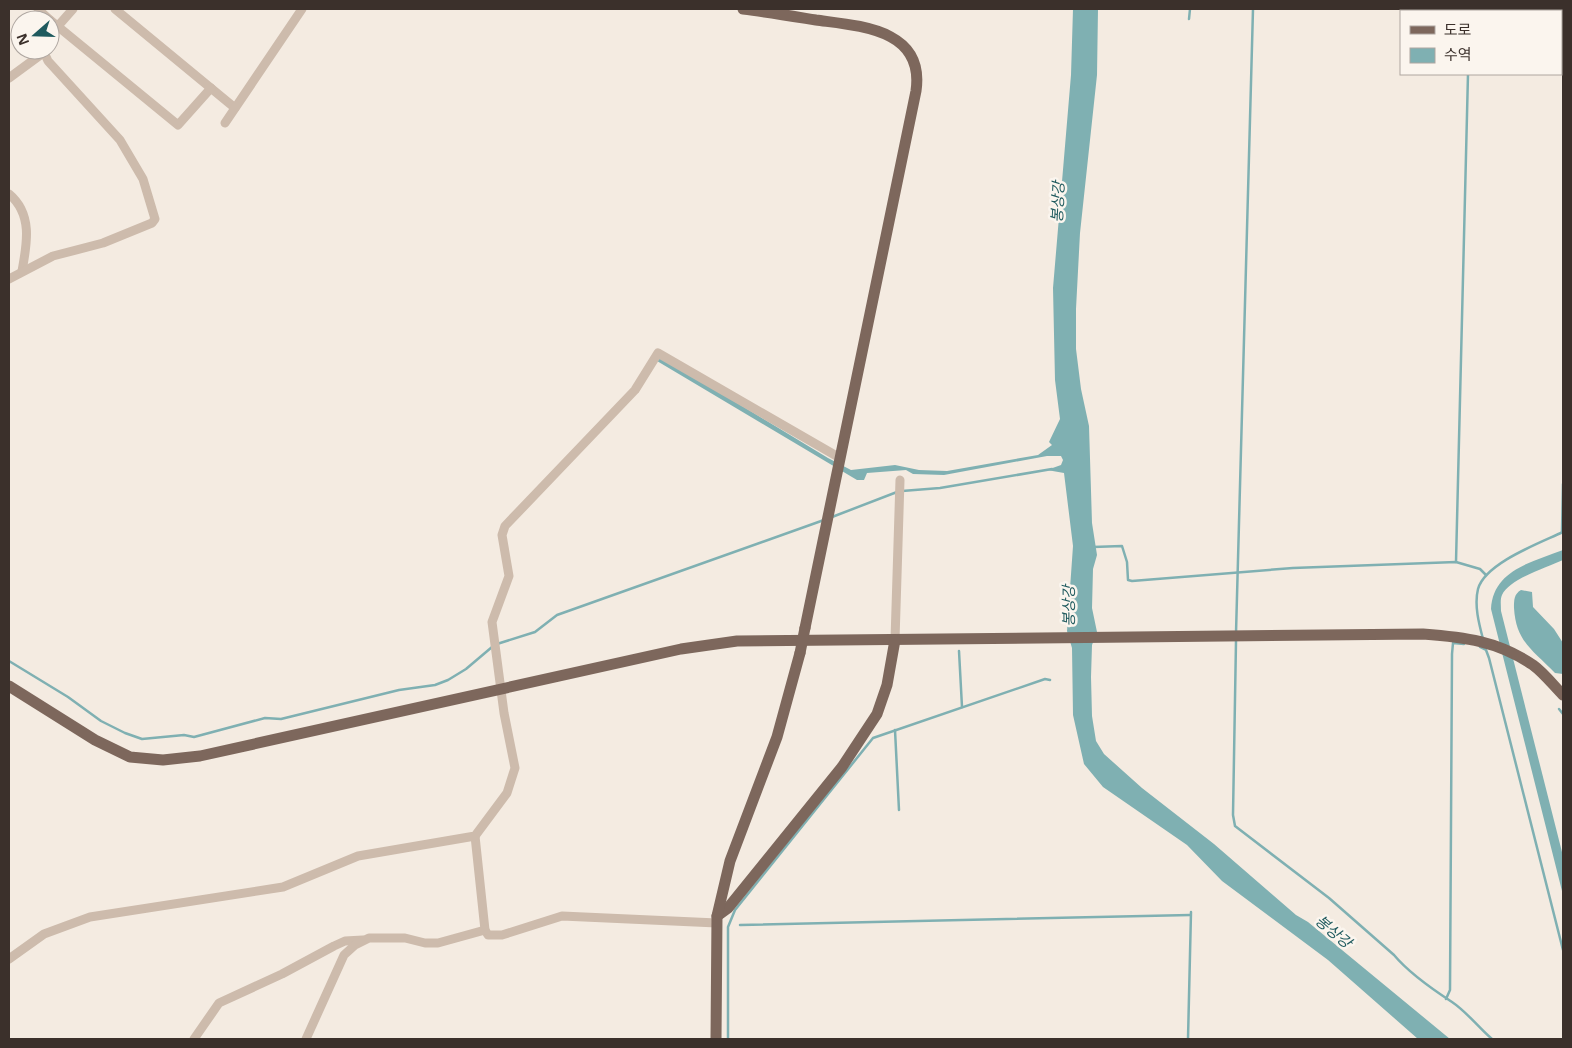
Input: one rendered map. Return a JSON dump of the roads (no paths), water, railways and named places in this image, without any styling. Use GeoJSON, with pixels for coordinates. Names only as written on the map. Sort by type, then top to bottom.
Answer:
{"type":"FeatureCollection","features":[{"type":"Feature","properties":{"kind":"main road"},"geometry":{"type":"LineString","coordinates":[[716,1039],[717,919],[730,861],[778,737],[800,653],[916,91],[917,70],[906,49],[876,30],[743,9]]}},
{"type":"Feature","properties":{"kind":"main road"},"geometry":{"type":"LineString","coordinates":[[9,686],[88,736],[122,754],[138,758],[162,760],[200,756],[717,642],[1423,634],[1470,638],[1496,647],[1534,666],[1563,695]]}},
{"type":"Feature","properties":{"kind":"main road"},"geometry":{"type":"LineString","coordinates":[[717,919],[842,768],[878,714],[887,686],[887,641]]}},
{"type":"Feature","properties":{"kind":"street"},"geometry":{"type":"LineString","coordinates":[[60,24],[73,9]]}},
{"type":"Feature","properties":{"kind":"street"},"geometry":{"type":"LineString","coordinates":[[115,9],[235,108]]}},
{"type":"Feature","properties":{"kind":"street"},"geometry":{"type":"LineString","coordinates":[[225,124],[302,9]]}},
{"type":"Feature","properties":{"kind":"street"},"geometry":{"type":"LineString","coordinates":[[60,29],[178,125],[211,88]]}},
{"type":"Feature","properties":{"kind":"street"},"geometry":{"type":"LineString","coordinates":[[9,78],[33,60]]}},
{"type":"Feature","properties":{"kind":"street"},"geometry":{"type":"LineString","coordinates":[[9,279],[37,263],[61,253],[103,243],[152,223],[155,219],[143,179],[120,140],[50,60]]}},
{"type":"Feature","properties":{"kind":"street"},"geometry":{"type":"LineString","coordinates":[[9,194],[24,213],[26,251],[22,271]]}},
{"type":"Feature","properties":{"kind":"street"},"geometry":{"type":"LineString","coordinates":[[26,251],[30,259],[37,263]]}},
{"type":"Feature","properties":{"kind":"street"},"geometry":{"type":"LineString","coordinates":[[717,919],[577,915],[549,919],[493,936],[488,935],[484,930],[475,836],[507,793],[514,774],[513,751],[504,713],[492,622],[495,608],[508,576],[502,535],[505,526],[634,390],[658,353],[840,459]]}},
{"type":"Feature","properties":{"kind":"street"},"geometry":{"type":"LineString","coordinates":[[887,641],[900,480]]}},
{"type":"Feature","properties":{"kind":"street"},"geometry":{"type":"LineString","coordinates":[[9,959],[44,934],[90,917],[283,887],[358,856],[475,836]]}},
{"type":"Feature","properties":{"kind":"street"},"geometry":{"type":"LineString","coordinates":[[306,1039],[344,955],[355,945],[369,938],[398,937],[425,943],[438,943],[484,930]]}},
{"type":"Feature","properties":{"kind":"street"},"geometry":{"type":"LineString","coordinates":[[194,1039],[219,1003],[282,974],[334,946],[356,939],[364,940]]}},
{"type":"Feature","properties":{"kind":"water"},"geometry":{"type":"Polygon","coordinates":[[[1073,9],[1098,9],[1097,75],[1080,233],[1076,309],[1076,349],[1081,389],[1089,426],[1092,523],[1097,555],[1093,569],[1092,608],[1097,632],[1092,645],[1091,677],[1092,716],[1096,741],[1104,754],[1142,788],[1214,844],[1296,915],[1308,922],[1450,1039],[1418,1039],[1328,960],[1222,881],[1187,845],[1103,787],[1084,764],[1073,715],[1072,648],[1067,631],[1073,546],[1064,473],[1047,470],[1061,465],[1063,460],[1061,456],[1047,456],[944,475],[913,474],[906,470],[867,473],[864,480],[857,480],[657,361],[660,356],[851,470],[895,465],[919,470],[947,471],[1038,455],[1052,445],[1049,442],[1060,419],[1055,380],[1053,288],[1071,75],[1073,9]]]}},
{"type":"Feature","properties":{"kind":"water"},"geometry":{"type":"Polygon","coordinates":[[[1563,550],[1563,560],[1520,579],[1506,589],[1501,598],[1501,611],[1563,856],[1563,895],[1491,609],[1493,596],[1506,576],[1516,569],[1563,550]]]}},
{"type":"Feature","properties":{"kind":"water"},"geometry":{"type":"Polygon","coordinates":[[[1521,590],[1532,592],[1533,607],[1554,629],[1563,643],[1563,674],[1555,673],[1527,645],[1518,629],[1515,620],[1514,600],[1521,590]]]}},
{"type":"Feature","properties":{"kind":"waterway"},"geometry":{"type":"LineString","coordinates":[[1189,19],[1190,9]]}},
{"type":"Feature","properties":{"kind":"waterway"},"geometry":{"type":"LineString","coordinates":[[1236,633],[1253,9]]}},
{"type":"Feature","properties":{"kind":"waterway"},"geometry":{"type":"LineString","coordinates":[[1456,562],[1468,75]]}},
{"type":"Feature","properties":{"kind":"waterway"},"geometry":{"type":"LineString","coordinates":[[902,491],[940,488],[1052,469]]}},
{"type":"Feature","properties":{"kind":"waterway"},"geometry":{"type":"LineString","coordinates":[[1562,532],[1563,484]]}},
{"type":"Feature","properties":{"kind":"waterway"},"geometry":{"type":"LineString","coordinates":[[832,517],[897,492]]}},
{"type":"Feature","properties":{"kind":"waterway"},"geometry":{"type":"LineString","coordinates":[[497,644],[535,632],[557,615],[824,520]]}},
{"type":"Feature","properties":{"kind":"waterway"},"geometry":{"type":"LineString","coordinates":[[1483,639],[1477,608],[1478,589],[1483,580],[1502,562],[1563,532]]}},
{"type":"Feature","properties":{"kind":"waterway"},"geometry":{"type":"LineString","coordinates":[[1093,547],[1122,546],[1127,562],[1128,580],[1132,581],[1293,568],[1456,562],[1480,569],[1486,575]]}},
{"type":"Feature","properties":{"kind":"waterway"},"geometry":{"type":"LineString","coordinates":[[1236,641],[1233,815],[1235,826],[1329,898],[1414,974],[1463,1010],[1492,1039]]}},
{"type":"Feature","properties":{"kind":"waterway"},"geometry":{"type":"LineString","coordinates":[[1446,999],[1450,990],[1452,654],[1453,643],[1464,644]]}},
{"type":"Feature","properties":{"kind":"waterway"},"geometry":{"type":"LineString","coordinates":[[9,661],[68,697],[101,721],[142,739],[184,735],[194,737],[265,718],[281,719],[399,690],[435,685],[448,680],[466,669],[492,647]]}},
{"type":"Feature","properties":{"kind":"waterway"},"geometry":{"type":"LineString","coordinates":[[1480,647],[1486,650],[1489,658],[1563,950]]}},
{"type":"Feature","properties":{"kind":"waterway"},"geometry":{"type":"LineString","coordinates":[[959,651],[962,707]]}},
{"type":"Feature","properties":{"kind":"waterway"},"geometry":{"type":"LineString","coordinates":[[728,1039],[728,927],[735,910],[873,738],[1045,679],[1050,680]]}},
{"type":"Feature","properties":{"kind":"waterway"},"geometry":{"type":"LineString","coordinates":[[1559,709],[1563,714]]}},
{"type":"Feature","properties":{"kind":"waterway"},"geometry":{"type":"LineString","coordinates":[[895,730],[899,810]]}},
{"type":"Feature","properties":{"kind":"waterway"},"geometry":{"type":"LineString","coordinates":[[1188,1039],[1191,912]]}},
{"type":"Feature","properties":{"kind":"waterway"},"geometry":{"type":"LineString","coordinates":[[740,925],[1190,915]]}},
{"type":"Feature","properties":{"kind":"water label","name":"봉상강"},"geometry":{"type":"Point","coordinates":[1057,202]}},
{"type":"Feature","properties":{"kind":"water label","name":"봉상강"},"geometry":{"type":"Point","coordinates":[1068,606]}},
{"type":"Feature","properties":{"kind":"water label","name":"봉상강"},"geometry":{"type":"Point","coordinates":[1334,931]}}]}
